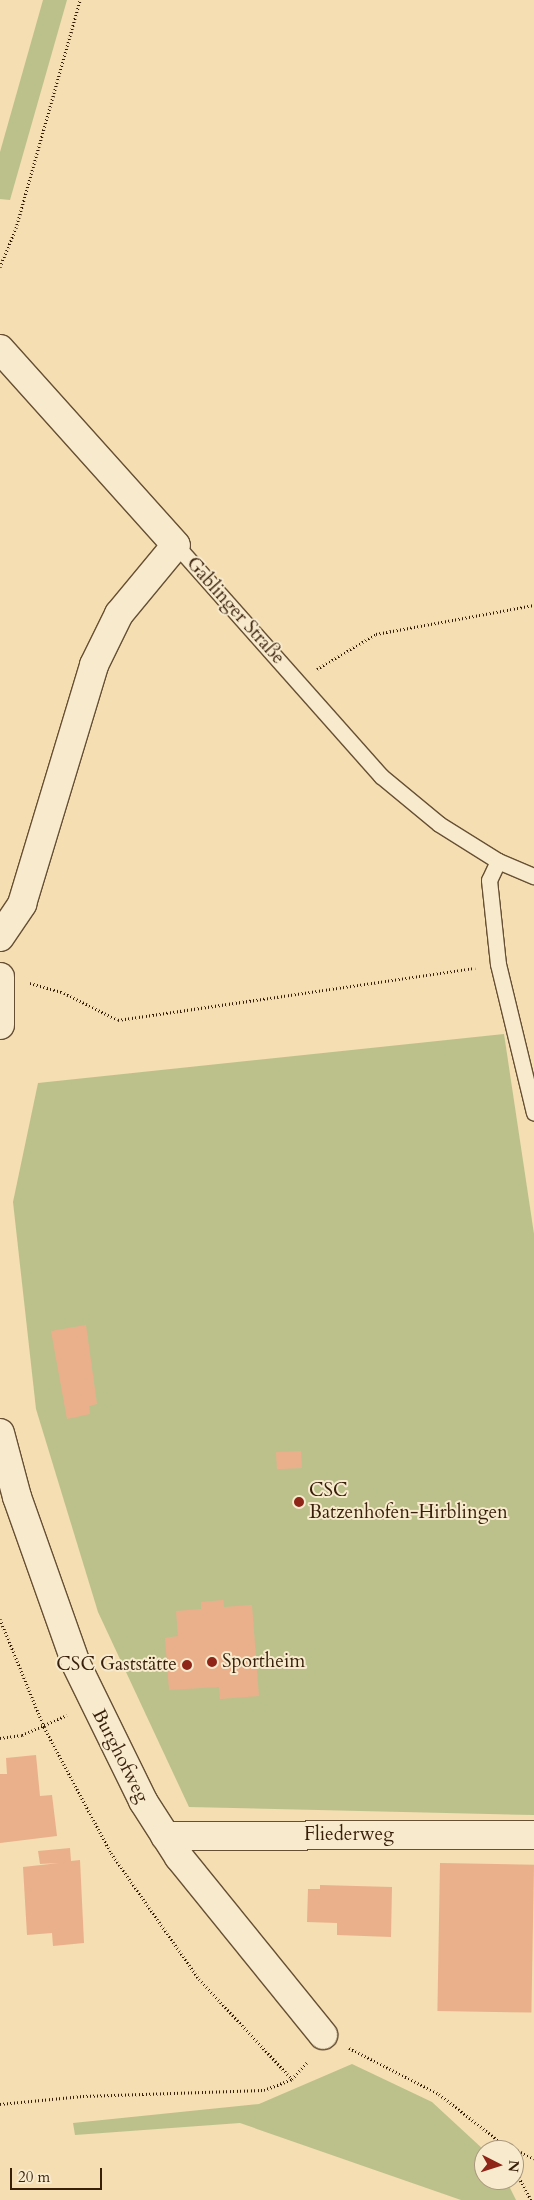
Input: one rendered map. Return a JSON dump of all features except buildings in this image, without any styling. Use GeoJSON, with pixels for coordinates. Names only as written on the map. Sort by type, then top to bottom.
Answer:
{"type":"FeatureCollection","features":[{"type":"Feature","properties":{"kind":"street"},"geometry":{"type":"LineString","coordinates":[[0,349],[176,545]]}},
{"type":"Feature","properties":{"kind":"street","name":"Gablinger Straße"},"geometry":{"type":"LineString","coordinates":[[0,937],[22,904],[94,665],[119,614],[176,545]]}},
{"type":"Feature","properties":{"kind":"street"},"geometry":{"type":"LineString","coordinates":[[0,976],[0,1025]]}},
{"type":"Feature","properties":{"kind":"street","name":"Burghofweg"},"geometry":{"type":"LineString","coordinates":[[0,1432],[17,1496],[76,1664],[143,1801],[165,1836],[323,2035]]}},
{"type":"Feature","properties":{"kind":"street","name":"Fliederweg"},"geometry":{"type":"LineString","coordinates":[[165,1836],[534,1835]]}},
{"type":"Feature","properties":{"kind":"lane","name":"Gablinger Straße"},"geometry":{"type":"LineString","coordinates":[[176,545],[381,776],[439,824],[498,861],[534,876]]}},
{"type":"Feature","properties":{"kind":"lane"},"geometry":{"type":"LineString","coordinates":[[498,861],[489,880],[498,964],[534,1113]]}},
{"type":"Feature","properties":{"kind":"path"},"geometry":{"type":"LineString","coordinates":[[0,267],[16,228],[80,0]]}},
{"type":"Feature","properties":{"kind":"path"},"geometry":{"type":"LineString","coordinates":[[297,681],[376,634],[534,605]]}},
{"type":"Feature","properties":{"kind":"path"},"geometry":{"type":"LineString","coordinates":[[27,983],[64,993],[118,1020],[498,964]]}},
{"type":"Feature","properties":{"kind":"path"},"geometry":{"type":"LineString","coordinates":[[0,1619],[44,1727],[111,1853],[199,1979],[292,2079]]}},
{"type":"Feature","properties":{"kind":"path"},"geometry":{"type":"LineString","coordinates":[[0,1738],[44,1727]]}},
{"type":"Feature","properties":{"kind":"path"},"geometry":{"type":"LineString","coordinates":[[0,2104],[83,2096],[224,2094],[264,2090],[292,2079],[323,2035],[439,2094],[498,2140]]}},
{"type":"Feature","properties":{"kind":"path"},"geometry":{"type":"LineString","coordinates":[[524,2187],[531,2200]]}},
{"type":"Feature","properties":{"kind":"green space"},"geometry":{"type":"Polygon","coordinates":[[[43,0],[67,0],[10,200],[0,199],[0,152],[43,0]]]}},
{"type":"Feature","properties":{"kind":"green space","name":"CSC Batzenhofen-Hirblingen"},"geometry":{"type":"Polygon","coordinates":[[[504,1034],[534,1234],[534,1815],[189,1807],[98,1612],[36,1409],[13,1202],[38,1083],[504,1034]]]}},
{"type":"Feature","properties":{"kind":"green space"},"geometry":{"type":"Polygon","coordinates":[[[352,2064],[432,2102],[474,2141],[474,2190],[511,2190],[516,2200],[461,2200],[240,2123],[75,2135],[73,2123],[259,2104],[352,2064]]]}},
{"type":"Feature","properties":{"kind":"place","name":"CSC Batzenhofen-Hirblingen"},"geometry":{"type":"Point","coordinates":[299,1502]}},
{"type":"Feature","properties":{"kind":"place","name":"Sportheim"},"geometry":{"type":"Point","coordinates":[212,1662]}},
{"type":"Feature","properties":{"kind":"place","name":"CSC Gaststätte"},"geometry":{"type":"Point","coordinates":[187,1665]}}]}
